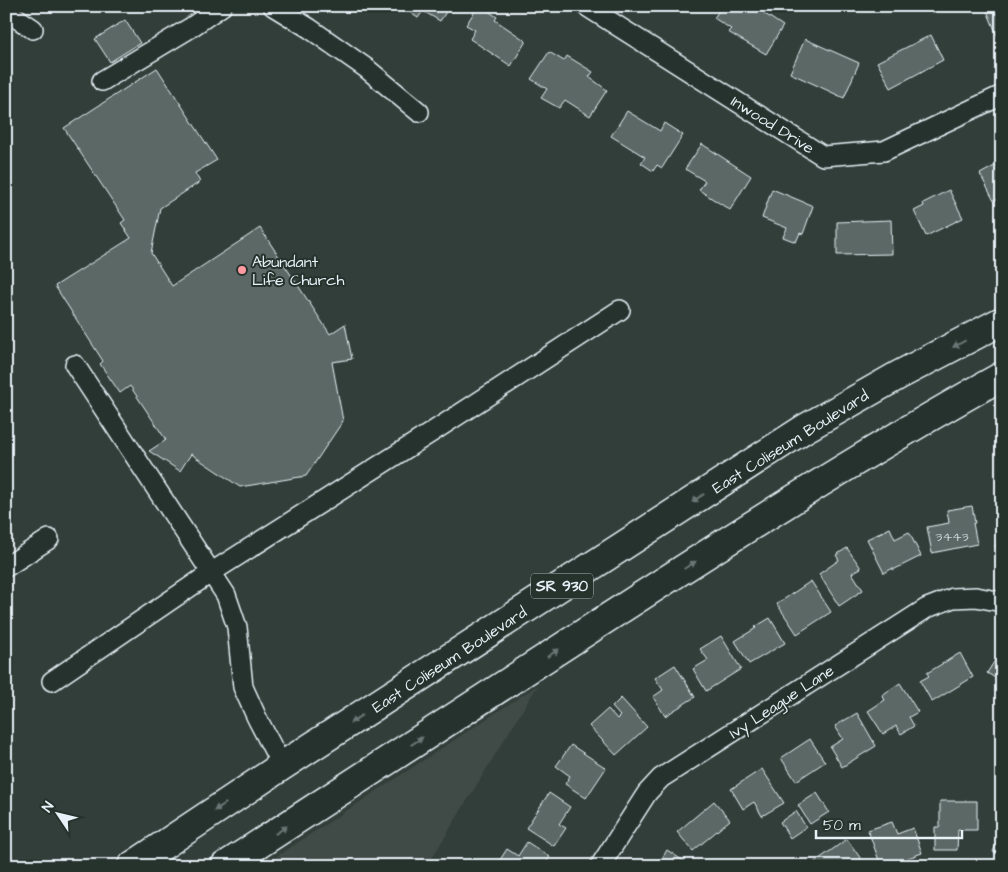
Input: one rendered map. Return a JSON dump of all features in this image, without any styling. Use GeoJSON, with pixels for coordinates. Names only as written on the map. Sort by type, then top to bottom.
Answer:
{"type":"FeatureCollection","features":[{"type":"Feature","properties":{"kind":"highway","name":"East Coliseum Boulevard"},"geometry":{"type":"LineString","coordinates":[[132,866],[282,766],[804,429],[899,375],[1002,321]]}},
{"type":"Feature","properties":{"kind":"highway","name":"SR 930"},"geometry":{"type":"LineString","coordinates":[[225,866],[660,583],[832,475],[1002,376]]}},
{"type":"Feature","properties":{"kind":"street"},"geometry":{"type":"LineString","coordinates":[[102,81],[190,28],[222,6]]}},
{"type":"Feature","properties":{"kind":"street"},"geometry":{"type":"LineString","coordinates":[[273,6],[366,68],[418,112]]}},
{"type":"Feature","properties":{"kind":"street","name":"Inwood Drive"},"geometry":{"type":"LineString","coordinates":[[586,6],[824,156],[884,151],[1002,95]]}},
{"type":"Feature","properties":{"kind":"street"},"geometry":{"type":"LineString","coordinates":[[6,12],[33,29]]}},
{"type":"Feature","properties":{"kind":"street"},"geometry":{"type":"LineString","coordinates":[[52,681],[212,572],[620,310]]}},
{"type":"Feature","properties":{"kind":"street"},"geometry":{"type":"LineString","coordinates":[[75,365],[226,595],[237,627],[243,687],[282,766]]}},
{"type":"Feature","properties":{"kind":"street"},"geometry":{"type":"LineString","coordinates":[[6,567],[49,539]]}},
{"type":"Feature","properties":{"kind":"street","name":"Ivy League Lane"},"geometry":{"type":"LineString","coordinates":[[600,866],[642,801],[661,778],[927,608],[953,598],[976,597],[1002,602]]}},
{"type":"Feature","properties":{"kind":"shaded area"},"geometry":{"type":"Polygon","coordinates":[[[538,685],[427,866],[262,866],[398,777],[538,685]]]}},
{"type":"Feature","properties":{"kind":"building"},"geometry":{"type":"Polygon","coordinates":[[[409,6],[450,6],[440,21],[423,11],[418,18],[406,10],[409,6]]]}},
{"type":"Feature","properties":{"kind":"building"},"geometry":{"type":"Polygon","coordinates":[[[478,6],[481,6],[497,17],[495,20],[526,41],[511,66],[470,39],[475,30],[466,25],[478,6]]]}},
{"type":"Feature","properties":{"kind":"building"},"geometry":{"type":"Polygon","coordinates":[[[722,6],[753,6],[783,26],[766,54],[728,32],[731,29],[714,18],[722,6]]]}},
{"type":"Feature","properties":{"kind":"building"},"geometry":{"type":"Polygon","coordinates":[[[985,6],[1002,6],[1002,47],[985,6]]]}},
{"type":"Feature","properties":{"kind":"building"},"geometry":{"type":"Polygon","coordinates":[[[125,20],[140,43],[110,62],[95,39],[125,20]]]}},
{"type":"Feature","properties":{"kind":"building"},"geometry":{"type":"Polygon","coordinates":[[[931,35],[943,60],[891,88],[877,62],[931,35]]]}},
{"type":"Feature","properties":{"kind":"building"},"geometry":{"type":"Polygon","coordinates":[[[805,39],[859,63],[844,98],[790,73],[805,39]]]}},
{"type":"Feature","properties":{"kind":"building"},"geometry":{"type":"Polygon","coordinates":[[[549,52],[564,61],[567,56],[593,72],[589,77],[607,90],[590,116],[565,100],[559,108],[541,98],[547,89],[531,79],[549,52]]]}},
{"type":"Feature","properties":{"kind":"building","name":"Abundant Life Church"},"geometry":{"type":"Polygon","coordinates":[[[157,68],[217,160],[195,173],[200,182],[160,208],[151,253],[172,286],[260,228],[330,334],[345,324],[352,359],[332,362],[343,421],[306,476],[240,487],[191,454],[180,471],[149,451],[166,440],[130,386],[120,393],[100,364],[103,361],[55,286],[131,238],[121,223],[125,220],[64,128],[157,68]]]}},
{"type":"Feature","properties":{"kind":"building"},"geometry":{"type":"Polygon","coordinates":[[[627,111],[660,131],[664,123],[683,135],[662,168],[657,165],[653,171],[641,163],[645,157],[611,136],[627,111]]]}},
{"type":"Feature","properties":{"kind":"building"},"geometry":{"type":"Polygon","coordinates":[[[702,144],[751,176],[730,210],[699,190],[705,181],[685,169],[702,144]]]}},
{"type":"Feature","properties":{"kind":"building"},"geometry":{"type":"Polygon","coordinates":[[[1002,162],[1002,196],[994,201],[980,174],[1002,162]]]}},
{"type":"Feature","properties":{"kind":"building"},"geometry":{"type":"Polygon","coordinates":[[[772,189],[813,206],[803,234],[800,233],[796,242],[783,237],[787,228],[762,218],[772,189]]]}},
{"type":"Feature","properties":{"kind":"building"},"geometry":{"type":"Polygon","coordinates":[[[949,190],[963,218],[926,236],[914,211],[924,206],[923,203],[949,190]]]}},
{"type":"Feature","properties":{"kind":"building"},"geometry":{"type":"Polygon","coordinates":[[[891,220],[892,254],[837,255],[837,222],[891,220]]]}},
{"type":"Feature","properties":{"kind":"building"},"geometry":{"type":"Polygon","coordinates":[[[972,506],[977,544],[932,553],[927,527],[949,523],[947,510],[972,506]]]}},
{"type":"Feature","properties":{"kind":"building"},"geometry":{"type":"Polygon","coordinates":[[[1002,524],[1002,549],[995,547],[1002,524]]]}},
{"type":"Feature","properties":{"kind":"building"},"geometry":{"type":"Polygon","coordinates":[[[890,528],[895,539],[909,532],[921,556],[884,573],[867,539],[890,528]]]}},
{"type":"Feature","properties":{"kind":"building"},"geometry":{"type":"Polygon","coordinates":[[[847,548],[861,568],[852,573],[863,590],[839,606],[819,574],[839,560],[836,555],[847,548]]]}},
{"type":"Feature","properties":{"kind":"building"},"geometry":{"type":"Polygon","coordinates":[[[811,581],[831,612],[797,634],[777,604],[811,581]]]}},
{"type":"Feature","properties":{"kind":"building"},"geometry":{"type":"Polygon","coordinates":[[[770,618],[785,643],[749,664],[735,641],[770,618]]]}},
{"type":"Feature","properties":{"kind":"building"},"geometry":{"type":"Polygon","coordinates":[[[721,636],[741,669],[706,691],[693,669],[708,660],[700,649],[721,636]]]}},
{"type":"Feature","properties":{"kind":"building"},"geometry":{"type":"Polygon","coordinates":[[[1002,652],[1002,682],[987,673],[1002,652]]]}},
{"type":"Feature","properties":{"kind":"building"},"geometry":{"type":"Polygon","coordinates":[[[960,653],[973,677],[932,702],[920,681],[929,676],[927,673],[960,653]]]}},
{"type":"Feature","properties":{"kind":"building"},"geometry":{"type":"Polygon","coordinates":[[[675,665],[695,697],[665,716],[653,697],[663,690],[655,678],[675,665]]]}},
{"type":"Feature","properties":{"kind":"building"},"geometry":{"type":"Polygon","coordinates":[[[900,683],[918,712],[909,717],[914,726],[901,734],[896,726],[883,734],[868,711],[885,700],[882,695],[900,683]]]}},
{"type":"Feature","properties":{"kind":"building"},"geometry":{"type":"Polygon","coordinates":[[[621,698],[647,727],[616,755],[589,726],[608,709],[617,719],[620,716],[612,707],[621,698]]]}},
{"type":"Feature","properties":{"kind":"building"},"geometry":{"type":"Polygon","coordinates":[[[857,713],[876,746],[842,767],[830,747],[843,739],[835,726],[857,713]]]}},
{"type":"Feature","properties":{"kind":"building"},"geometry":{"type":"Polygon","coordinates":[[[810,739],[825,762],[796,781],[781,758],[810,739]]]}},
{"type":"Feature","properties":{"kind":"building"},"geometry":{"type":"Polygon","coordinates":[[[571,745],[606,768],[586,798],[565,784],[570,776],[556,766],[571,745]]]}},
{"type":"Feature","properties":{"kind":"building"},"geometry":{"type":"Polygon","coordinates":[[[762,769],[784,803],[762,816],[754,802],[743,809],[731,789],[762,769]]]}},
{"type":"Feature","properties":{"kind":"building"},"geometry":{"type":"Polygon","coordinates":[[[549,793],[570,807],[559,824],[566,828],[554,846],[526,828],[549,793]]]}},
{"type":"Feature","properties":{"kind":"building"},"geometry":{"type":"Polygon","coordinates":[[[817,793],[829,812],[810,824],[798,805],[817,793]]]}},
{"type":"Feature","properties":{"kind":"building"},"geometry":{"type":"Polygon","coordinates":[[[714,801],[730,820],[693,851],[677,832],[714,801]]]}},
{"type":"Feature","properties":{"kind":"building"},"geometry":{"type":"Polygon","coordinates":[[[940,801],[977,801],[977,830],[958,830],[957,850],[935,850],[935,827],[940,827],[940,801]]]}},
{"type":"Feature","properties":{"kind":"building"},"geometry":{"type":"Polygon","coordinates":[[[796,811],[806,827],[790,838],[780,822],[796,811]]]}},
{"type":"Feature","properties":{"kind":"building"},"geometry":{"type":"Polygon","coordinates":[[[892,822],[897,834],[913,828],[922,853],[886,866],[881,866],[868,830],[892,822]]]}},
{"type":"Feature","properties":{"kind":"building"},"geometry":{"type":"Polygon","coordinates":[[[1002,830],[1002,856],[993,852],[1002,830]]]}},
{"type":"Feature","properties":{"kind":"building"},"geometry":{"type":"Polygon","coordinates":[[[847,839],[861,859],[851,866],[814,866],[812,864],[847,839]]]}},
{"type":"Feature","properties":{"kind":"building"},"geometry":{"type":"Polygon","coordinates":[[[527,842],[550,857],[544,866],[496,866],[507,849],[518,856],[527,842]]]}},
{"type":"Feature","properties":{"kind":"building"},"geometry":{"type":"Polygon","coordinates":[[[667,850],[691,866],[655,866],[656,863],[658,865],[667,850]]]}},
{"type":"Feature","properties":{"kind":"place","name":"Abundant Life Church"},"geometry":{"type":"Point","coordinates":[242,270]}}]}
